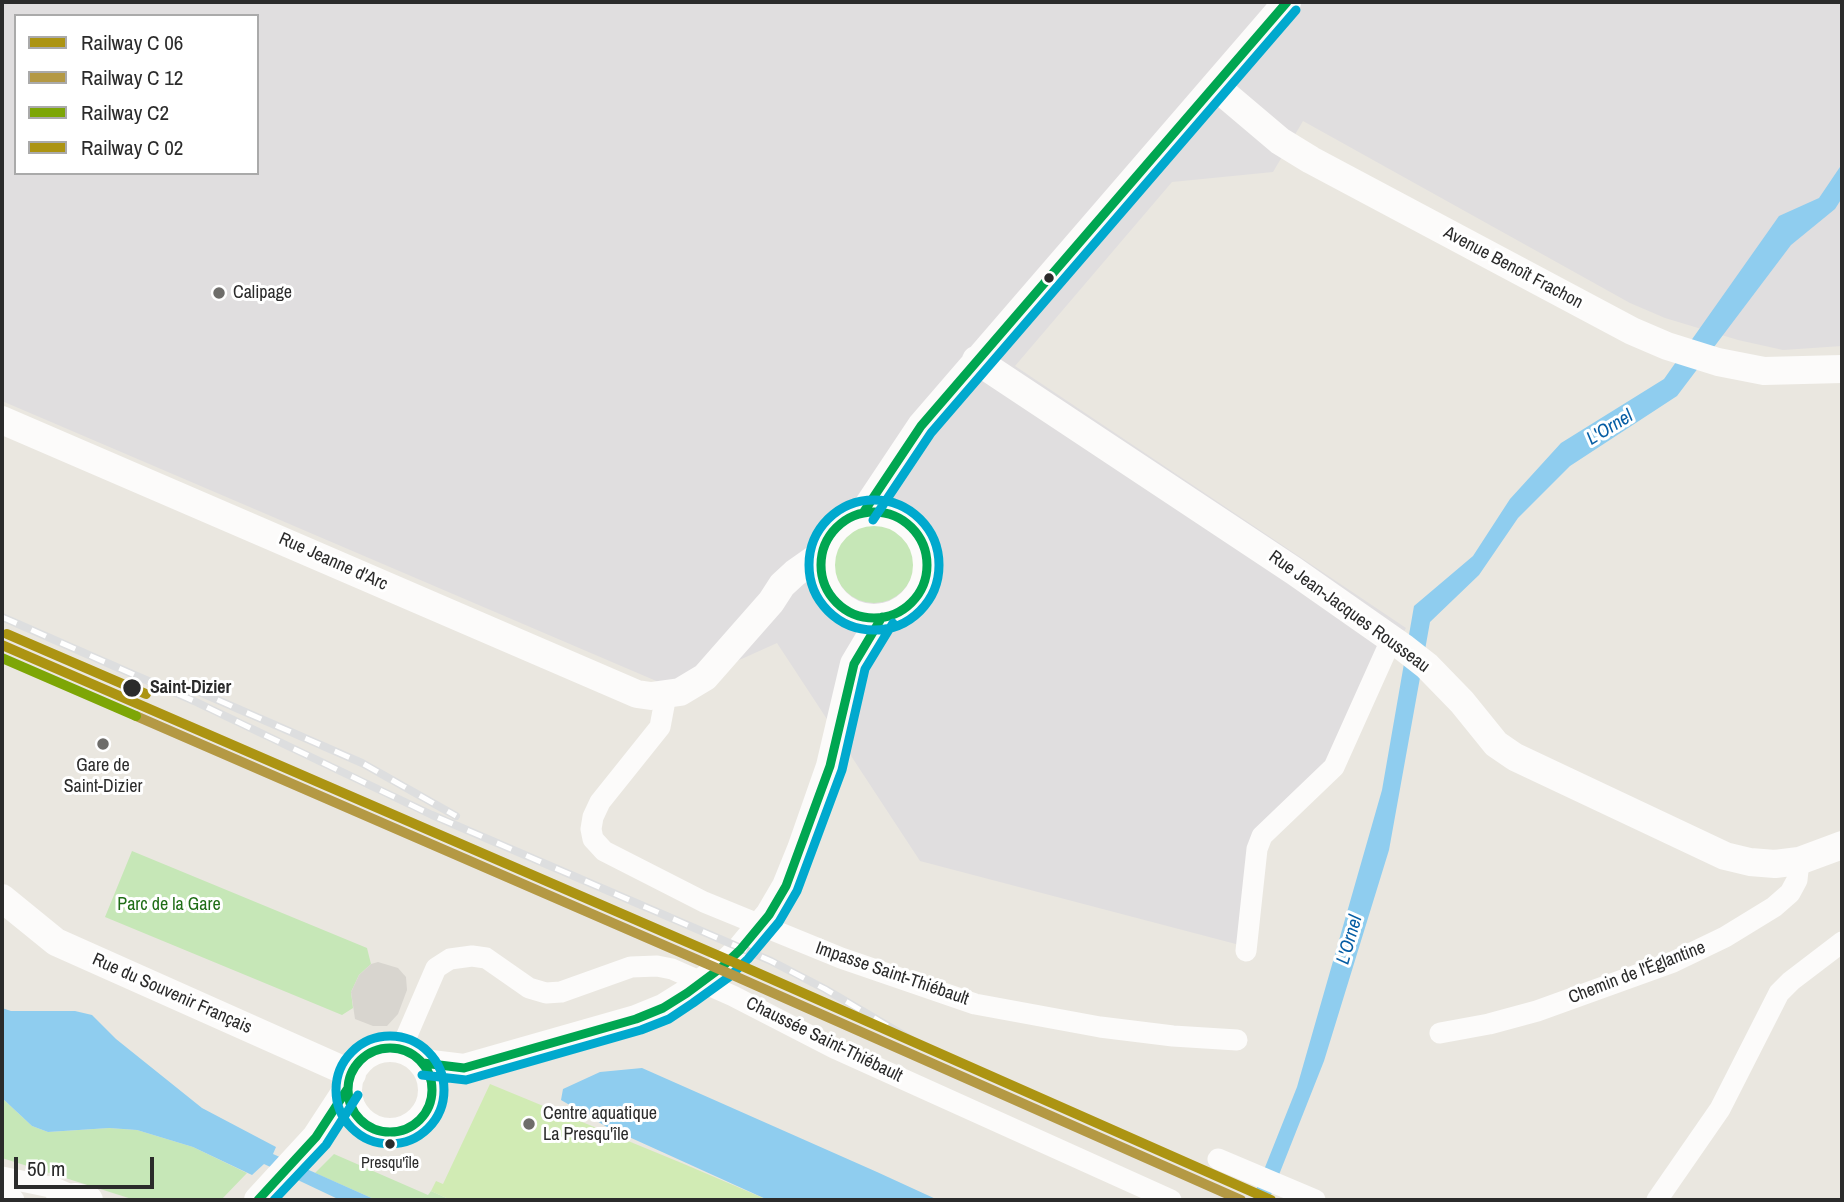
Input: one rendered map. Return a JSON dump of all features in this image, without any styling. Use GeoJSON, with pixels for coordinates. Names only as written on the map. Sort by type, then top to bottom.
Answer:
{"type":"FeatureCollection","features":[{"type":"Feature","properties":{"kind":"main road"},"geometry":{"type":"LineString","coordinates":[[863,513],[905,448],[976,360],[1287,2]]}},
{"type":"Feature","properties":{"kind":"main road","name":"Avenue Benoît Frachon"},"geometry":{"type":"LineString","coordinates":[[1215,86],[1280,141],[1311,160],[1632,331],[1667,346],[1718,362],[1764,371],[1842,369]]}},
{"type":"Feature","properties":{"kind":"main road","name":"Rue Jean-Jacques Rousseau"},"geometry":{"type":"LineString","coordinates":[[976,360],[1294,571],[1398,644],[1427,666],[1462,702],[1496,744],[1536,769],[1725,856],[1775,864],[1799,861],[1842,845]]}},
{"type":"Feature","properties":{"kind":"main road","name":"Rue Jeanne d'Arc"},"geometry":{"type":"LineString","coordinates":[[2,420],[611,685],[637,694],[666,695]]}},
{"type":"Feature","properties":{"kind":"main road"},"geometry":{"type":"LineString","coordinates":[[905,448],[901,483],[905,522]]}},
{"type":"Feature","properties":{"kind":"main road"},"geometry":{"type":"LineString","coordinates":[[771,602],[801,592],[838,602],[869,618],[882,617],[905,608],[921,590],[926,578],[926,551],[921,539],[905,522],[885,513],[863,513],[842,522],[834,530],[822,554],[822,575],[838,602],[854,664]]}},
{"type":"Feature","properties":{"kind":"main road"},"geometry":{"type":"LineString","coordinates":[[666,695],[693,685],[705,677],[795,573],[822,554]]}},
{"type":"Feature","properties":{"kind":"main road"},"geometry":{"type":"LineString","coordinates":[[350,1081],[351,1105],[366,1125],[384,1132],[402,1131],[424,1115],[432,1098],[464,1068],[606,1028],[663,1007],[706,980],[740,950],[769,915],[786,886],[802,849],[830,766],[854,664],[882,617]]}},
{"type":"Feature","properties":{"kind":"main road","name":"Rue du Souvenir Français"},"geometry":{"type":"LineString","coordinates":[[2,898],[56,942],[350,1081]]}},
{"type":"Feature","properties":{"kind":"main road"},"geometry":{"type":"LineString","coordinates":[[258,1200],[312,1141],[350,1081],[357,1064],[368,1054],[382,1049],[464,1068]]}},
{"type":"Feature","properties":{"kind":"main road"},"geometry":{"type":"LineString","coordinates":[[412,1056],[432,1083],[432,1098]]}},
{"type":"Feature","properties":{"kind":"main road"},"geometry":{"type":"LineString","coordinates":[[312,1141],[366,1125]]}},
{"type":"Feature","properties":{"kind":"street"},"geometry":{"type":"LineString","coordinates":[[1247,951],[1257,849],[1262,836],[1334,767],[1398,644]]}},
{"type":"Feature","properties":{"kind":"street","name":"Impasse Saint-Thiébault"},"geometry":{"type":"LineString","coordinates":[[666,695],[660,727],[600,802],[593,817],[593,839],[604,851],[704,902],[841,958],[975,1004],[1172,1036],[1237,1040]]}},
{"type":"Feature","properties":{"kind":"street","name":"Chemin de l'Églantine"},"geometry":{"type":"LineString","coordinates":[[1440,1033],[1537,1011],[1673,962],[1725,937],[1774,907],[1790,893],[1797,880],[1799,861]]}},
{"type":"Feature","properties":{"kind":"street"},"geometry":{"type":"LineString","coordinates":[[1657,1200],[1720,1109],[1779,993],[1842,942]]}},
{"type":"Feature","properties":{"kind":"street","name":"Chaussée Saint-Thiébault"},"geometry":{"type":"LineString","coordinates":[[412,1056],[436,968],[450,959],[472,956],[486,958],[529,988],[546,993],[561,992],[631,967],[644,965],[672,969],[733,996],[834,1048],[1171,1200]]}},
{"type":"Feature","properties":{"kind":"street"},"geometry":{"type":"LineString","coordinates":[[1218,1159],[1315,1200]]}},
{"type":"Feature","properties":{"kind":"street"},"geometry":{"type":"LineString","coordinates":[[2,1177],[55,1188],[75,1199]]}},
{"type":"Feature","properties":{"kind":"street"},"geometry":{"type":"LineString","coordinates":[[2,1187],[14,1200]]}},
{"type":"Feature","properties":{"kind":"shaded area"},"geometry":{"type":"Polygon","coordinates":[[[2,2],[1842,2],[1842,346],[1783,350],[1738,340],[1665,318],[1630,303],[1303,121],[1273,172],[1172,182],[1015,366],[1406,628],[1391,653],[1368,705],[1266,842],[1251,948],[920,861],[777,643],[675,689],[2,401],[2,2]]]}},
{"type":"Feature","properties":{"kind":"shaded area"},"geometry":{"type":"Polygon","coordinates":[[[378,962],[398,968],[406,977],[407,990],[398,1014],[387,1026],[373,1026],[355,1019],[351,992],[359,975],[371,964],[378,962]]]}},
{"type":"Feature","properties":{"kind":"green space"},"geometry":{"type":"Polygon","coordinates":[[[874,523],[889,526],[902,535],[911,548],[914,563],[911,578],[902,591],[889,600],[874,603],[859,600],[846,591],[837,578],[834,563],[837,548],[846,535],[859,526],[874,523]]]}},
{"type":"Feature","properties":{"kind":"green space","name":"Parc de la Gare"},"geometry":{"type":"Polygon","coordinates":[[[132,851],[367,948],[371,964],[359,975],[351,992],[353,1008],[342,1015],[105,917],[132,851]]]}},
{"type":"Feature","properties":{"kind":"green space","name":"Centre aquatique La Presqu'île"},"geometry":{"type":"Polygon","coordinates":[[[490,1084],[768,1200],[451,1200],[431,1191],[436,1181],[443,1184],[490,1084]]]}},
{"type":"Feature","properties":{"kind":"green space"},"geometry":{"type":"Polygon","coordinates":[[[2,1098],[32,1126],[48,1132],[109,1128],[137,1130],[193,1147],[247,1173],[221,1200],[135,1200],[2,1158],[2,1098]]]}},
{"type":"Feature","properties":{"kind":"green space"},"geometry":{"type":"Polygon","coordinates":[[[334,1154],[428,1195],[431,1191],[451,1200],[376,1200],[315,1173],[334,1154]]]}},
{"type":"Feature","properties":{"kind":"water","name":"L'Ornel"},"geometry":{"type":"Polygon","coordinates":[[[1842,164],[1842,198],[1835,209],[1791,245],[1677,396],[1570,466],[1518,518],[1479,575],[1430,622],[1389,850],[1324,1061],[1269,1200],[1252,1200],[1297,1087],[1382,790],[1414,606],[1473,556],[1510,499],[1561,443],[1664,379],[1779,216],[1819,198],[1842,164]]]}},
{"type":"Feature","properties":{"kind":"water"},"geometry":{"type":"Polygon","coordinates":[[[2,1008],[11,1011],[75,1011],[92,1015],[116,1039],[202,1108],[276,1147],[273,1154],[376,1200],[340,1200],[264,1164],[252,1175],[193,1147],[137,1130],[109,1128],[48,1132],[32,1126],[2,1098],[2,1008]]]}},
{"type":"Feature","properties":{"kind":"water"},"geometry":{"type":"Polygon","coordinates":[[[642,1068],[938,1200],[768,1200],[607,1127],[561,1100],[563,1089],[600,1072],[642,1068]]]}},
{"type":"Feature","properties":{"kind":"railway"},"geometry":{"type":"LineString","coordinates":[[2,617],[194,701],[432,815],[771,961],[922,1046]]}},
{"type":"Feature","properties":{"kind":"railway"},"geometry":{"type":"LineString","coordinates":[[188,687],[362,763],[456,816]]}},
{"type":"Feature","properties":{"kind":"transit line"},"geometry":{"type":"LineString","coordinates":[[863,513],[921,426],[1287,2]]}},
{"type":"Feature","properties":{"kind":"transit line"},"geometry":{"type":"LineString","coordinates":[[873,520],[931,433],[1296,10]]}},
{"type":"Feature","properties":{"kind":"transit line"},"geometry":{"type":"LineString","coordinates":[[874,500],[899,505],[920,519],[934,540],[939,565],[934,590],[920,611],[899,625],[874,630],[849,625],[828,611],[814,590],[809,565],[814,540],[828,519],[849,505],[874,500]]}},
{"type":"Feature","properties":{"kind":"transit line"},"geometry":{"type":"LineString","coordinates":[[874,512],[894,516],[911,528],[923,545],[927,565],[923,585],[911,602],[894,614],[874,618],[854,614],[837,602],[825,585],[821,565],[825,545],[837,528],[854,516],[874,512]]}},
{"type":"Feature","properties":{"kind":"transit line"},"geometry":{"type":"LineString","coordinates":[[423,1063],[464,1068],[636,1019],[663,1008],[687,993],[740,950],[769,915],[786,886],[830,766],[854,664],[882,617]]}},
{"type":"Feature","properties":{"kind":"transit line"},"geometry":{"type":"LineString","coordinates":[[422,1075],[466,1080],[641,1030],[669,1019],[729,977],[748,959],[779,922],[797,891],[842,770],[865,669],[893,623]]}},
{"type":"Feature","properties":{"kind":"transit line"},"geometry":{"type":"LineString","coordinates":[[7,634],[146,694]]}},
{"type":"Feature","properties":{"kind":"transit line"},"geometry":{"type":"LineString","coordinates":[[2,645],[733,962],[1271,1200]]}},
{"type":"Feature","properties":{"kind":"transit line"},"geometry":{"type":"LineString","coordinates":[[136,716],[728,973],[1241,1200]]}},
{"type":"Feature","properties":{"kind":"transit line"},"geometry":{"type":"LineString","coordinates":[[390,1036],[411,1040],[428,1052],[440,1069],[444,1090],[440,1111],[428,1128],[411,1140],[390,1144],[369,1140],[352,1128],[340,1111],[336,1090],[340,1069],[352,1052],[369,1040],[390,1036]]}},
{"type":"Feature","properties":{"kind":"transit line"},"geometry":{"type":"LineString","coordinates":[[390,1048],[406,1051],[420,1060],[429,1074],[432,1090],[429,1106],[420,1120],[406,1129],[390,1132],[374,1129],[360,1120],[351,1106],[348,1090],[351,1074],[360,1060],[374,1051],[390,1048]]}},
{"type":"Feature","properties":{"kind":"transit line"},"geometry":{"type":"LineString","coordinates":[[258,1200],[316,1137],[348,1088]]}},
{"type":"Feature","properties":{"kind":"transit line"},"geometry":{"type":"LineString","coordinates":[[274,1200],[326,1145],[358,1095]]}},
{"type":"Feature","properties":{"kind":"rail line","name":"C2"},"geometry":{"type":"LineString","coordinates":[[2,658],[136,716]]}},
{"type":"Feature","properties":{"kind":"place","name":"Calipage"},"geometry":{"type":"Point","coordinates":[219,293]}},
{"type":"Feature","properties":{"kind":"place","name":"Saint-Dizier"},"geometry":{"type":"Point","coordinates":[132,688]}},
{"type":"Feature","properties":{"kind":"place","name":"Gare de Saint-Dizier"},"geometry":{"type":"Point","coordinates":[103,744]}},
{"type":"Feature","properties":{"kind":"place","name":"Centre aquatique La Presqu'île"},"geometry":{"type":"Point","coordinates":[529,1124]}},
{"type":"Feature","properties":{"kind":"place","name":"Presqu'île"},"geometry":{"type":"Point","coordinates":[390,1144]}}]}
